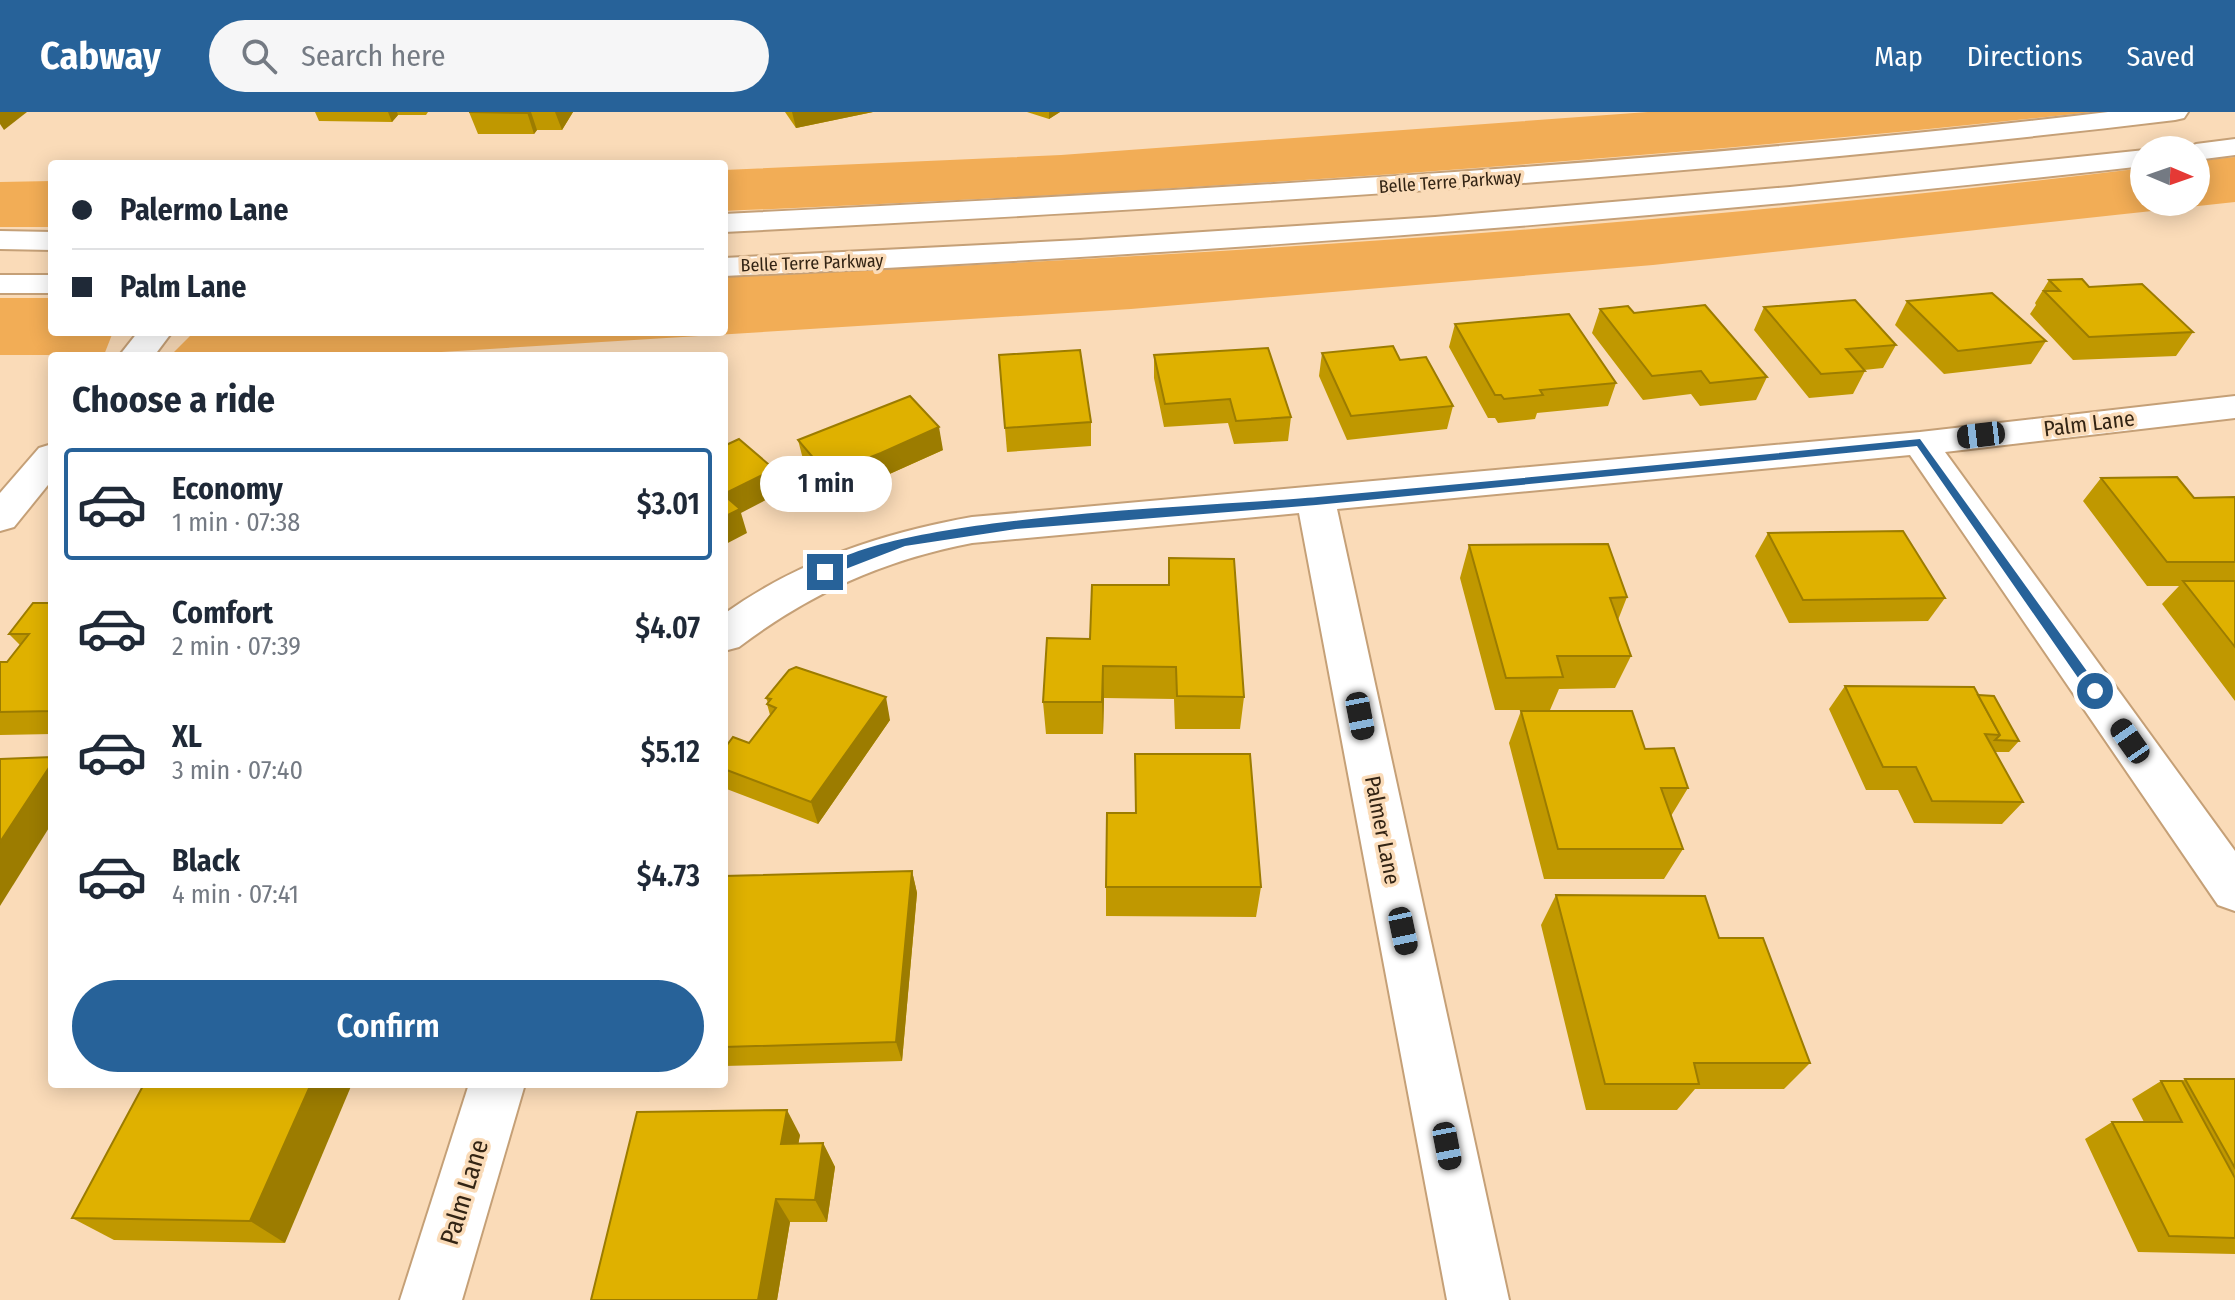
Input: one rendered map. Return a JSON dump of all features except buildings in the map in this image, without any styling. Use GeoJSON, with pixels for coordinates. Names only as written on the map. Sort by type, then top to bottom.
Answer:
{"type":"FeatureCollection","features":[{"type":"Feature","properties":{"kind":"main road","name":"Belle Terre Parkway"},"geometry":{"type":"LineString","coordinates":[[728,223],[1434,183],[1859,147],[2175,112]]}},
{"type":"Feature","properties":{"kind":"main road"},"geometry":{"type":"LineString","coordinates":[[2210,150],[2235,147]]}},
{"type":"Feature","properties":{"kind":"main road","name":"Belle Terre Parkway"},"geometry":{"type":"LineString","coordinates":[[728,267],[1128,247],[1462,224],[1802,195],[2130,160]]}},
{"type":"Feature","properties":{"kind":"main road"},"geometry":{"type":"LineString","coordinates":[[0,240],[48,241]]}},
{"type":"Feature","properties":{"kind":"main road"},"geometry":{"type":"LineString","coordinates":[[0,284],[48,284]]}},
{"type":"Feature","properties":{"kind":"main road"},"geometry":{"type":"LineString","coordinates":[[139,352],[153,336]]}},
{"type":"Feature","properties":{"kind":"main road","name":"Palm Lane"},"geometry":{"type":"LineString","coordinates":[[728,633],[808,581],[875,550],[905,542],[1061,520],[1316,501],[1920,443],[2235,407]]}},
{"type":"Feature","properties":{"kind":"main road"},"geometry":{"type":"LineString","coordinates":[[1920,443],[2235,890]]}},
{"type":"Feature","properties":{"kind":"main road"},"geometry":{"type":"LineString","coordinates":[[0,518],[48,461]]}},
{"type":"Feature","properties":{"kind":"main road","name":"Palmer Lane"},"geometry":{"type":"LineString","coordinates":[[1316,501],[1478,1300]]}},
{"type":"Feature","properties":{"kind":"main road","name":"Palm Lane"},"geometry":{"type":"LineString","coordinates":[[431,1300],[496,1088]]}},
{"type":"Feature","properties":{"kind":"shaded area"},"geometry":{"type":"Polygon","coordinates":[[[1648,112],[2093,112],[1922,130],[1410,173],[728,211],[728,170],[1061,155],[1648,112]]]}},
{"type":"Feature","properties":{"kind":"shaded area"},"geometry":{"type":"Polygon","coordinates":[[[2235,157],[2235,202],[2210,205],[2210,160],[2235,157]]]}},
{"type":"Feature","properties":{"kind":"shaded area"},"geometry":{"type":"Polygon","coordinates":[[[2130,170],[2130,213],[1653,265],[1131,309],[728,334],[728,277],[1257,249],[1790,207],[2130,170]]]}},
{"type":"Feature","properties":{"kind":"shaded area"},"geometry":{"type":"Polygon","coordinates":[[[48,181],[48,227],[0,227],[0,182],[48,181]]]}},
{"type":"Feature","properties":{"kind":"shaded area"},"geometry":{"type":"Polygon","coordinates":[[[0,298],[48,298],[48,336],[111,336],[105,352],[0,355],[0,298]]]}},
{"type":"Feature","properties":{"kind":"shaded area"},"geometry":{"type":"Polygon","coordinates":[[[190,336],[698,336],[441,352],[174,352],[190,336]]]}},
{"type":"Feature","properties":{"kind":"route"},"geometry":{"type":"LineString","coordinates":[[825,572],[875,550],[905,542],[1016,525],[1316,501],[1920,443],[2095,691]]}}]}
